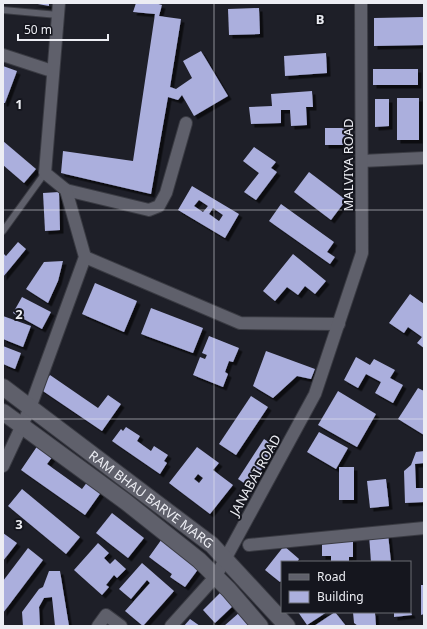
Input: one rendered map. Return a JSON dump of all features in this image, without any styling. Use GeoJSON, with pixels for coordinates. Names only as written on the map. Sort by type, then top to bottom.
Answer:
{"type":"FeatureCollection","features":[{"type":"Feature","properties":{"kind":"street"},"geometry":{"type":"LineString","coordinates":[[59,3],[52,71],[45,173],[66,190],[150,210],[159,206],[166,193],[186,123]]}},
{"type":"Feature","properties":{"kind":"street","name":"MALVIYA ROAD"},"geometry":{"type":"LineString","coordinates":[[339,324],[362,253],[362,3]]}},
{"type":"Feature","properties":{"kind":"street"},"geometry":{"type":"LineString","coordinates":[[3,55],[52,71]]}},
{"type":"Feature","properties":{"kind":"street"},"geometry":{"type":"LineString","coordinates":[[362,161],[424,158]]}},
{"type":"Feature","properties":{"kind":"street"},"geometry":{"type":"LineString","coordinates":[[3,466],[30,408],[85,257],[66,190]]}},
{"type":"Feature","properties":{"kind":"street"},"geometry":{"type":"LineString","coordinates":[[85,257],[240,323],[339,324]]}},
{"type":"Feature","properties":{"kind":"street","name":"JANABAI ROAD"},"geometry":{"type":"LineString","coordinates":[[171,626],[216,576],[315,394],[339,324]]}},
{"type":"Feature","properties":{"kind":"street","name":"RAM BHAU BARVE MARG"},"geometry":{"type":"LineString","coordinates":[[3,387],[212,545],[226,558],[287,626]]}},
{"type":"Feature","properties":{"kind":"street","name":"RAM BHAU BARVE MARG"},"geometry":{"type":"LineString","coordinates":[[3,412],[126,502],[199,560],[216,576],[260,626]]}},
{"type":"Feature","properties":{"kind":"street"},"geometry":{"type":"LineString","coordinates":[[249,545],[424,528]]}},
{"type":"Feature","properties":{"kind":"street"},"geometry":{"type":"LineString","coordinates":[[98,626],[106,615],[121,626]]}},
{"type":"Feature","properties":{"kind":"lane"},"geometry":{"type":"LineString","coordinates":[[3,10],[58,15]]}},
{"type":"Feature","properties":{"kind":"lane"},"geometry":{"type":"LineString","coordinates":[[3,231],[45,173]]}},
{"type":"Feature","properties":{"kind":"building"},"geometry":{"type":"Polygon","coordinates":[[[32,3],[49,3],[49,6],[32,3]]]}},
{"type":"Feature","properties":{"kind":"building"},"geometry":{"type":"Polygon","coordinates":[[[136,3],[155,3],[162,5],[159,16],[181,19],[170,87],[176,89],[192,78],[183,61],[201,51],[228,96],[194,116],[182,95],[178,100],[168,97],[151,194],[61,173],[63,151],[133,161],[155,14],[133,12],[136,3]]]}},
{"type":"Feature","properties":{"kind":"building"},"geometry":{"type":"Polygon","coordinates":[[[259,8],[260,34],[229,35],[228,9],[259,8]]]}},
{"type":"Feature","properties":{"kind":"building"},"geometry":{"type":"Polygon","coordinates":[[[424,17],[424,45],[374,46],[374,18],[424,17]]]}},
{"type":"Feature","properties":{"kind":"building"},"geometry":{"type":"Polygon","coordinates":[[[326,53],[327,73],[285,76],[284,56],[326,53]]]}},
{"type":"Feature","properties":{"kind":"building"},"geometry":{"type":"Polygon","coordinates":[[[3,66],[17,71],[5,103],[3,103],[3,66]]]}},
{"type":"Feature","properties":{"kind":"building"},"geometry":{"type":"Polygon","coordinates":[[[373,69],[418,69],[418,85],[373,85],[373,69]]]}},
{"type":"Feature","properties":{"kind":"building"},"geometry":{"type":"Polygon","coordinates":[[[312,91],[313,107],[306,107],[307,125],[291,126],[290,110],[281,110],[281,123],[251,124],[249,107],[272,106],[271,94],[312,91]]]}},
{"type":"Feature","properties":{"kind":"building"},"geometry":{"type":"Polygon","coordinates":[[[397,98],[419,98],[419,140],[397,140],[397,98]]]}},
{"type":"Feature","properties":{"kind":"building"},"geometry":{"type":"Polygon","coordinates":[[[375,99],[389,99],[389,126],[375,127],[375,99]]]}},
{"type":"Feature","properties":{"kind":"building"},"geometry":{"type":"Polygon","coordinates":[[[325,128],[347,128],[347,145],[325,145],[325,128]]]}},
{"type":"Feature","properties":{"kind":"building"},"geometry":{"type":"Polygon","coordinates":[[[3,141],[36,169],[24,183],[3,165],[3,141]]]}},
{"type":"Feature","properties":{"kind":"building"},"geometry":{"type":"Polygon","coordinates":[[[254,147],[276,162],[271,168],[277,172],[256,200],[244,192],[259,173],[243,161],[254,147]]]}},
{"type":"Feature","properties":{"kind":"building"},"geometry":{"type":"Polygon","coordinates":[[[309,172],[346,200],[331,220],[294,192],[309,172]]]}},
{"type":"Feature","properties":{"kind":"building"},"geometry":{"type":"Polygon","coordinates":[[[192,186],[239,214],[225,238],[178,210],[192,186]],[[199,200],[194,206],[203,212],[208,206],[199,200]],[[213,208],[209,214],[219,221],[223,215],[213,208]]]}},
{"type":"Feature","properties":{"kind":"building"},"geometry":{"type":"Polygon","coordinates":[[[59,192],[60,230],[45,231],[43,193],[59,192]]]}},
{"type":"Feature","properties":{"kind":"building"},"geometry":{"type":"Polygon","coordinates":[[[281,204],[334,242],[327,252],[335,257],[330,264],[269,221],[281,204]]]}},
{"type":"Feature","properties":{"kind":"building"},"geometry":{"type":"Polygon","coordinates":[[[18,242],[26,249],[3,277],[3,253],[6,256],[18,242]]]}},
{"type":"Feature","properties":{"kind":"building"},"geometry":{"type":"Polygon","coordinates":[[[293,254],[326,281],[315,294],[305,286],[298,295],[287,287],[275,301],[263,291],[293,254]]]}},
{"type":"Feature","properties":{"kind":"building"},"geometry":{"type":"Polygon","coordinates":[[[63,261],[58,281],[48,303],[26,289],[44,262],[63,261]]]}},
{"type":"Feature","properties":{"kind":"building"},"geometry":{"type":"Polygon","coordinates":[[[95,283],[137,301],[124,332],[82,314],[95,283]]]}},
{"type":"Feature","properties":{"kind":"building"},"geometry":{"type":"Polygon","coordinates":[[[410,294],[424,304],[424,348],[417,343],[422,337],[408,327],[404,333],[389,323],[410,294]]]}},
{"type":"Feature","properties":{"kind":"building"},"geometry":{"type":"Polygon","coordinates":[[[22,297],[51,312],[42,329],[13,313],[22,297]]]}},
{"type":"Feature","properties":{"kind":"building"},"geometry":{"type":"Polygon","coordinates":[[[151,308],[203,328],[193,353],[141,334],[151,308]]]}},
{"type":"Feature","properties":{"kind":"building"},"geometry":{"type":"Polygon","coordinates":[[[3,316],[31,326],[23,347],[3,339],[3,316]]]}},
{"type":"Feature","properties":{"kind":"building"},"geometry":{"type":"Polygon","coordinates":[[[209,336],[239,348],[233,362],[229,361],[225,372],[228,374],[223,387],[193,375],[200,357],[205,359],[207,355],[202,353],[209,336]]]}},
{"type":"Feature","properties":{"kind":"building"},"geometry":{"type":"Polygon","coordinates":[[[3,346],[21,353],[15,369],[3,364],[3,346]]]}},
{"type":"Feature","properties":{"kind":"building"},"geometry":{"type":"Polygon","coordinates":[[[266,351],[315,369],[311,379],[297,376],[273,398],[253,386],[266,351]]]}},
{"type":"Feature","properties":{"kind":"building"},"geometry":{"type":"Polygon","coordinates":[[[356,357],[370,365],[374,359],[395,370],[390,378],[403,385],[393,403],[375,393],[381,382],[366,374],[358,388],[344,380],[356,357]]]}},
{"type":"Feature","properties":{"kind":"building"},"geometry":{"type":"Polygon","coordinates":[[[50,375],[98,408],[108,395],[121,404],[102,431],[40,389],[50,375]]]}},
{"type":"Feature","properties":{"kind":"building"},"geometry":{"type":"Polygon","coordinates":[[[418,388],[424,391],[424,435],[398,419],[418,388]]]}},
{"type":"Feature","properties":{"kind":"building"},"geometry":{"type":"Polygon","coordinates":[[[338,391],[376,414],[357,447],[318,425],[338,391]]]}},
{"type":"Feature","properties":{"kind":"building"},"geometry":{"type":"Polygon","coordinates":[[[251,396],[268,407],[236,455],[219,444],[251,396]]]}},
{"type":"Feature","properties":{"kind":"building"},"geometry":{"type":"Polygon","coordinates":[[[126,427],[140,436],[137,441],[151,451],[154,446],[168,455],[164,461],[167,463],[160,474],[112,441],[121,429],[123,431],[126,427]]]}},
{"type":"Feature","properties":{"kind":"building"},"geometry":{"type":"Polygon","coordinates":[[[319,432],[348,448],[336,469],[307,452],[319,432]]]}},
{"type":"Feature","properties":{"kind":"building"},"geometry":{"type":"Polygon","coordinates":[[[264,439],[276,447],[250,487],[238,479],[264,439]]]}},
{"type":"Feature","properties":{"kind":"building"},"geometry":{"type":"Polygon","coordinates":[[[38,445],[53,456],[47,464],[82,489],[88,481],[102,491],[85,515],[21,470],[38,445]]]}},
{"type":"Feature","properties":{"kind":"building"},"geometry":{"type":"Polygon","coordinates":[[[197,447],[219,463],[213,470],[233,485],[210,514],[169,483],[197,447]],[[198,474],[194,479],[199,483],[203,478],[198,474]]]}},
{"type":"Feature","properties":{"kind":"building"},"geometry":{"type":"Polygon","coordinates":[[[424,451],[424,463],[415,464],[416,488],[424,488],[424,502],[405,503],[404,471],[411,465],[416,452],[424,451]]]}},
{"type":"Feature","properties":{"kind":"building"},"geometry":{"type":"Polygon","coordinates":[[[339,467],[354,467],[354,500],[339,500],[339,467]]]}},
{"type":"Feature","properties":{"kind":"building"},"geometry":{"type":"Polygon","coordinates":[[[386,479],[389,506],[370,508],[367,481],[386,479]]]}},
{"type":"Feature","properties":{"kind":"building"},"geometry":{"type":"Polygon","coordinates":[[[22,489],[80,537],[66,554],[8,506],[22,489]]]}},
{"type":"Feature","properties":{"kind":"building"},"geometry":{"type":"Polygon","coordinates":[[[112,513],[144,538],[128,558],[96,533],[112,513]]]}},
{"type":"Feature","properties":{"kind":"building"},"geometry":{"type":"Polygon","coordinates":[[[3,533],[17,543],[3,561],[3,533]]]}},
{"type":"Feature","properties":{"kind":"building"},"geometry":{"type":"Polygon","coordinates":[[[388,534],[391,561],[371,561],[369,535],[388,534]]]}},
{"type":"Feature","properties":{"kind":"building"},"geometry":{"type":"Polygon","coordinates":[[[164,536],[202,564],[185,587],[170,577],[172,574],[149,557],[164,536]]]}},
{"type":"Feature","properties":{"kind":"building"},"geometry":{"type":"Polygon","coordinates":[[[322,539],[353,539],[353,557],[349,557],[349,561],[331,561],[331,556],[322,556],[322,539]]]}},
{"type":"Feature","properties":{"kind":"building"},"geometry":{"type":"Polygon","coordinates":[[[98,543],[109,553],[104,558],[110,564],[115,559],[126,569],[117,578],[114,575],[106,585],[109,587],[102,595],[74,570],[98,543]]]}},
{"type":"Feature","properties":{"kind":"building"},"geometry":{"type":"Polygon","coordinates":[[[284,546],[299,559],[298,561],[281,561],[280,582],[265,570],[284,546]]]}},
{"type":"Feature","properties":{"kind":"building"},"geometry":{"type":"Polygon","coordinates":[[[28,548],[43,560],[3,613],[3,581],[28,548]]]}},
{"type":"Feature","properties":{"kind":"building"},"geometry":{"type":"Polygon","coordinates":[[[142,563],[174,591],[143,626],[125,611],[150,583],[147,580],[131,599],[119,589],[142,563]]]}},
{"type":"Feature","properties":{"kind":"building"},"geometry":{"type":"Polygon","coordinates":[[[49,571],[60,571],[69,626],[55,626],[52,597],[44,598],[39,607],[40,626],[23,626],[22,612],[39,589],[43,587],[49,571]]]}},
{"type":"Feature","properties":{"kind":"building"},"geometry":{"type":"Polygon","coordinates":[[[421,585],[424,585],[424,614],[421,615],[421,585]]]}},
{"type":"Feature","properties":{"kind":"building"},"geometry":{"type":"Polygon","coordinates":[[[222,591],[235,604],[215,623],[203,610],[222,591]]]}},
{"type":"Feature","properties":{"kind":"building"},"geometry":{"type":"Polygon","coordinates":[[[240,612],[252,626],[224,626],[240,612]]]}},
{"type":"Feature","properties":{"kind":"building"},"geometry":{"type":"Polygon","coordinates":[[[411,612],[412,615],[394,617],[394,613],[411,612]]]}},
{"type":"Feature","properties":{"kind":"building"},"geometry":{"type":"Polygon","coordinates":[[[299,613],[325,613],[307,625],[299,613]]]}},
{"type":"Feature","properties":{"kind":"building"},"geometry":{"type":"Polygon","coordinates":[[[336,613],[346,626],[314,626],[336,613]]]}},
{"type":"Feature","properties":{"kind":"building"},"geometry":{"type":"Polygon","coordinates":[[[353,613],[375,613],[376,626],[358,626],[354,623],[353,613]]]}},
{"type":"Feature","properties":{"kind":"building"},"geometry":{"type":"Polygon","coordinates":[[[190,619],[200,626],[184,626],[190,619]]]}}]}
